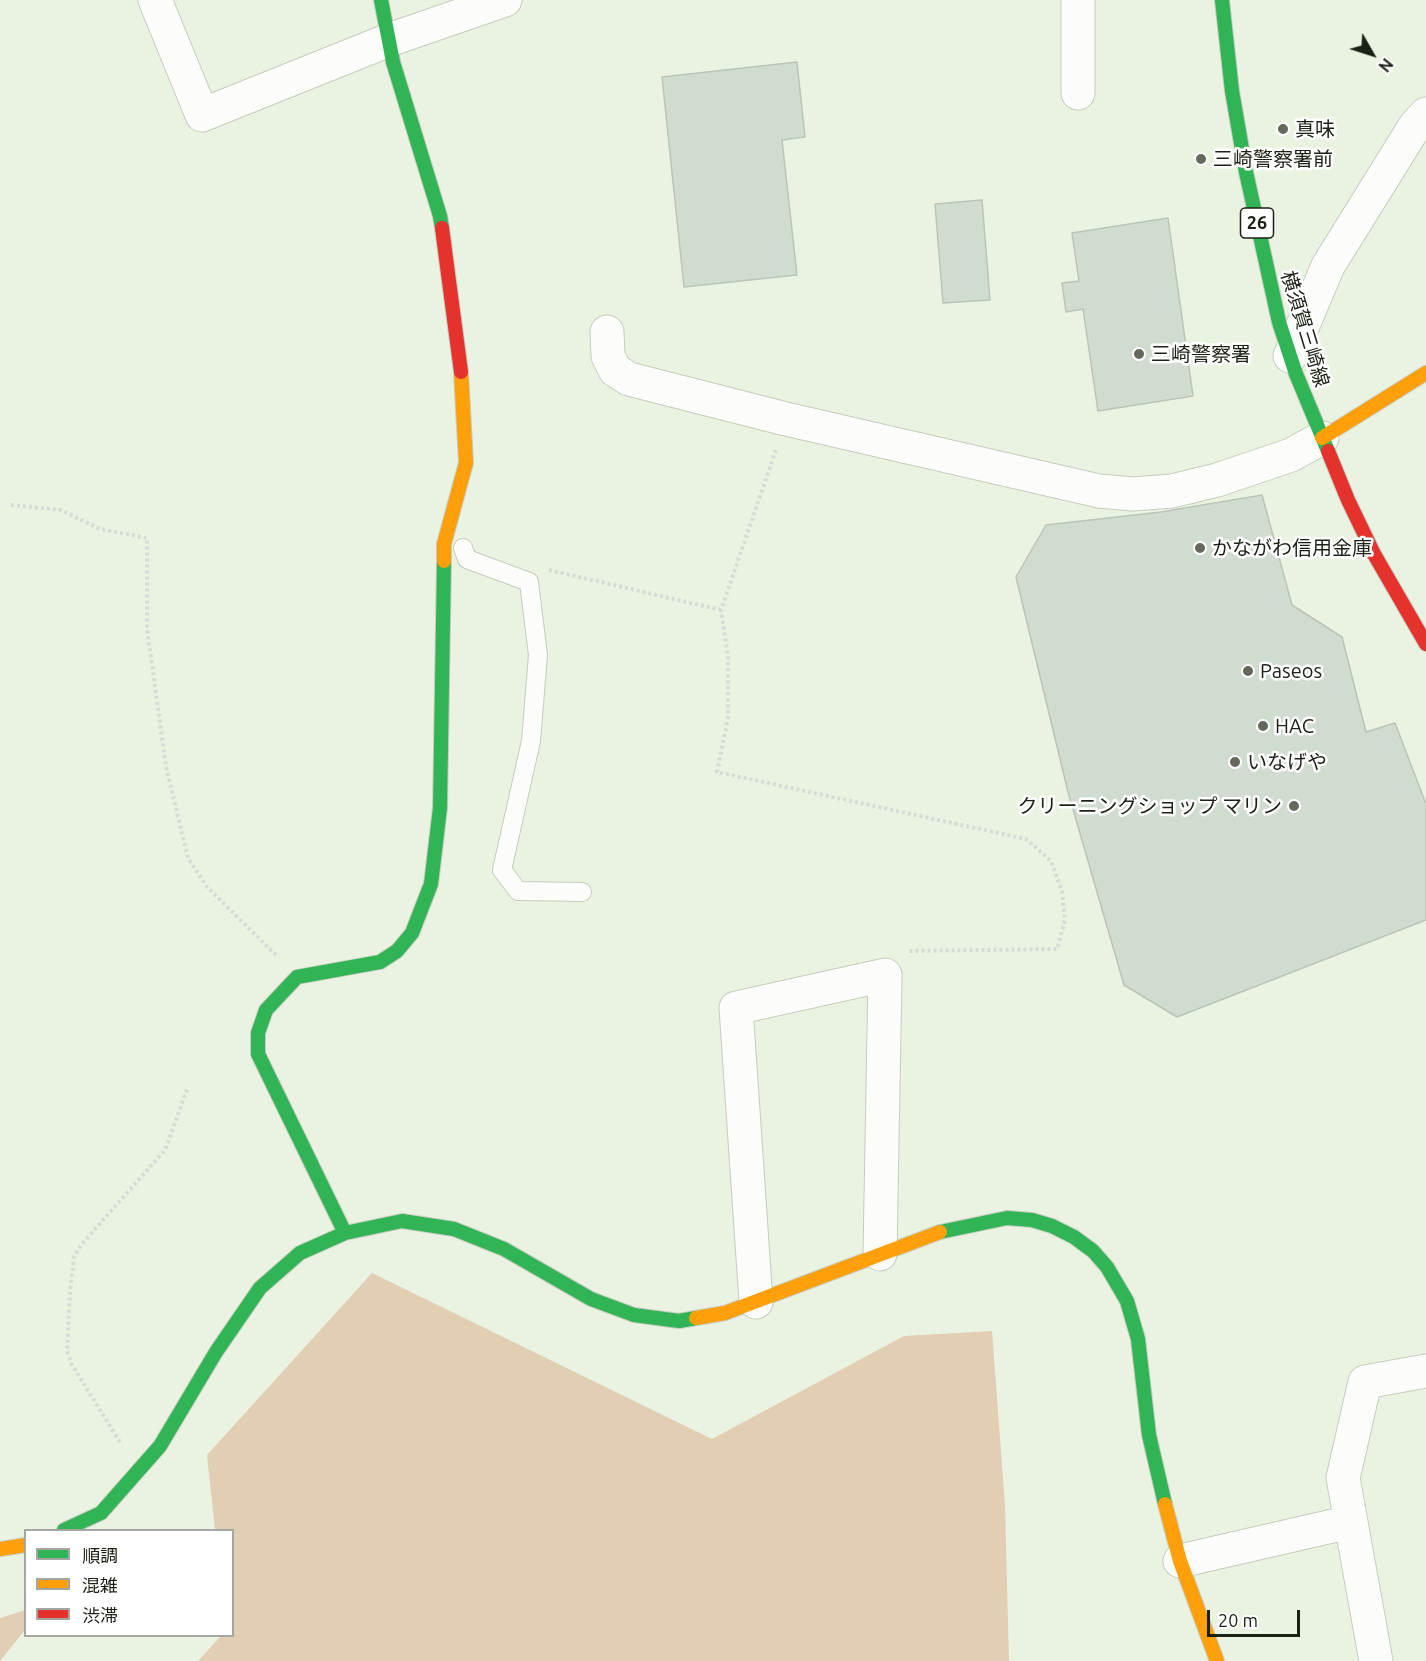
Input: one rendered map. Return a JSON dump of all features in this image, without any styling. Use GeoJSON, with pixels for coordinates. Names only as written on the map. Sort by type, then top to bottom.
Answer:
{"type":"FeatureCollection","features":[{"type":"Feature","properties":{"kind":"street"},"geometry":{"type":"LineString","coordinates":[[155,0],[202,115],[389,40],[505,0]]}},
{"type":"Feature","properties":{"kind":"street"},"geometry":{"type":"LineString","coordinates":[[345,1233],[258,1054],[258,1033],[266,1010],[297,977],[380,962],[398,951],[412,933],[431,884],[440,808],[454,546],[466,463],[461,362],[440,216],[393,62],[381,0]]}},
{"type":"Feature","properties":{"kind":"street"},"geometry":{"type":"LineString","coordinates":[[1078,0],[1078,93]]}},
{"type":"Feature","properties":{"kind":"street","name":"横須賀三崎線"},"geometry":{"type":"LineString","coordinates":[[1222,0],[1232,91],[1246,172],[1266,271],[1290,356],[1347,500],[1374,554],[1426,644]]}},
{"type":"Feature","properties":{"kind":"street"},"geometry":{"type":"LineString","coordinates":[[1290,356],[1328,266],[1414,126],[1426,114]]}},
{"type":"Feature","properties":{"kind":"street"},"geometry":{"type":"LineString","coordinates":[[607,332],[608,356],[615,370],[629,379],[1069,486],[1133,494],[1172,491],[1217,480],[1292,455],[1426,373]]}},
{"type":"Feature","properties":{"kind":"street"},"geometry":{"type":"LineString","coordinates":[[756,1302],[736,1008],[885,975],[880,1254]]}},
{"type":"Feature","properties":{"kind":"street"},"geometry":{"type":"LineString","coordinates":[[66,1529],[101,1513],[160,1446],[216,1352],[260,1288],[300,1253],[345,1233],[402,1221],[454,1229],[504,1249],[591,1299],[634,1315],[679,1321],[725,1313],[940,1232],[1007,1218],[1032,1220],[1053,1226],[1074,1237],[1093,1251],[1107,1267],[1127,1301],[1138,1339],[1149,1435],[1180,1561],[1216,1661]]}},
{"type":"Feature","properties":{"kind":"street"},"geometry":{"type":"LineString","coordinates":[[1376,1661],[1342,1478],[1365,1382],[1426,1371]]}},
{"type":"Feature","properties":{"kind":"street"},"geometry":{"type":"LineString","coordinates":[[1180,1561],[1350,1522]]}},
{"type":"Feature","properties":{"kind":"street"},"geometry":{"type":"LineString","coordinates":[[0,1549],[24,1545]]}},
{"type":"Feature","properties":{"kind":"lane"},"geometry":{"type":"LineString","coordinates":[[454,546],[467,559],[529,582],[538,655],[531,741],[502,870],[518,891],[582,892]]}},
{"type":"Feature","properties":{"kind":"path"},"geometry":{"type":"LineString","coordinates":[[786,419],[721,610],[728,657],[728,718],[717,772],[1026,838],[1051,861],[1062,891],[1065,920],[1057,948],[904,952],[885,975]]}},
{"type":"Feature","properties":{"kind":"path"},"geometry":{"type":"LineString","coordinates":[[11,505],[61,510],[100,529],[147,538],[147,628],[166,767],[188,858],[207,887],[297,977]]}},
{"type":"Feature","properties":{"kind":"path"},"geometry":{"type":"LineString","coordinates":[[579,577],[721,610]]}},
{"type":"Feature","properties":{"kind":"path"},"geometry":{"type":"LineString","coordinates":[[139,1470],[72,1365],[67,1350],[74,1257],[89,1236],[165,1150],[188,1087]]}},
{"type":"Feature","properties":{"kind":"shaded area"},"geometry":{"type":"Polygon","coordinates":[[[372,1273],[712,1439],[904,1336],[992,1331],[1005,1505],[1009,1661],[198,1661],[220,1637],[234,1637],[234,1529],[215,1529],[207,1455],[372,1273]]]}},
{"type":"Feature","properties":{"kind":"shaded area"},"geometry":{"type":"Polygon","coordinates":[[[24,1610],[24,1631],[0,1661],[0,1618],[24,1610]]]}},
{"type":"Feature","properties":{"kind":"building"},"geometry":{"type":"Polygon","coordinates":[[[797,62],[805,137],[782,140],[797,275],[684,287],[662,77],[797,62]]]}},
{"type":"Feature","properties":{"kind":"building"},"geometry":{"type":"Polygon","coordinates":[[[982,200],[990,300],[943,303],[935,204],[982,200]]]}},
{"type":"Feature","properties":{"kind":"building","name":"三崎警察署"},"geometry":{"type":"Polygon","coordinates":[[[1168,218],[1193,396],[1098,411],[1083,309],[1066,312],[1062,283],[1079,281],[1072,233],[1168,218]]]}},
{"type":"Feature","properties":{"kind":"building","name":"いなげや"},"geometry":{"type":"Polygon","coordinates":[[[1262,495],[1292,605],[1342,637],[1366,732],[1395,723],[1426,804],[1426,920],[1177,1017],[1124,985],[1068,792],[1016,577],[1046,525],[1161,512],[1262,495]]]}},
{"type":"Feature","properties":{"kind":"traffic: fast"},"geometry":{"type":"LineString","coordinates":[[381,0],[393,62],[442,228]]}},
{"type":"Feature","properties":{"kind":"traffic: fast"},"geometry":{"type":"LineString","coordinates":[[1222,0],[1232,91],[1246,172],[1279,322],[1296,374],[1328,451]]}},
{"type":"Feature","properties":{"kind":"traffic: fast"},"geometry":{"type":"LineString","coordinates":[[345,1233],[258,1054],[258,1033],[266,1010],[297,977],[380,962],[397,951],[412,933],[431,884],[440,808],[444,561]]}},
{"type":"Feature","properties":{"kind":"traffic: fast"},"geometry":{"type":"LineString","coordinates":[[940,1232],[1007,1218],[1032,1220],[1052,1226],[1074,1237],[1093,1251],[1107,1267],[1127,1301],[1138,1339],[1149,1435],[1165,1504]]}},
{"type":"Feature","properties":{"kind":"traffic: fast"},"geometry":{"type":"LineString","coordinates":[[66,1529],[101,1513],[160,1446],[216,1352],[260,1288],[300,1253],[345,1233],[402,1221],[454,1229],[504,1249],[591,1299],[634,1315],[679,1321],[696,1318]]}},
{"type":"Feature","properties":{"kind":"traffic: slow"},"geometry":{"type":"LineString","coordinates":[[444,561],[444,544],[466,463],[461,372]]}},
{"type":"Feature","properties":{"kind":"traffic: slow"},"geometry":{"type":"LineString","coordinates":[[1322,438],[1426,373]]}},
{"type":"Feature","properties":{"kind":"traffic: slow"},"geometry":{"type":"LineString","coordinates":[[696,1318],[725,1313],[940,1232]]}},
{"type":"Feature","properties":{"kind":"traffic: slow"},"geometry":{"type":"LineString","coordinates":[[1165,1504],[1180,1561],[1217,1661]]}},
{"type":"Feature","properties":{"kind":"traffic: slow"},"geometry":{"type":"LineString","coordinates":[[0,1549],[24,1545]]}},
{"type":"Feature","properties":{"kind":"traffic: jam"},"geometry":{"type":"LineString","coordinates":[[442,228],[461,372]]}},
{"type":"Feature","properties":{"kind":"traffic: jam"},"geometry":{"type":"LineString","coordinates":[[1328,451],[1374,554],[1426,644]]}},
{"type":"Feature","properties":{"kind":"place","name":"真味"},"geometry":{"type":"Point","coordinates":[1283,129]}},
{"type":"Feature","properties":{"kind":"place","name":"三崎警察署前"},"geometry":{"type":"Point","coordinates":[1201,159]}},
{"type":"Feature","properties":{"kind":"place","name":"三崎警察署"},"geometry":{"type":"Point","coordinates":[1139,354]}},
{"type":"Feature","properties":{"kind":"place","name":"かながわ信用金庫"},"geometry":{"type":"Point","coordinates":[1200,548]}},
{"type":"Feature","properties":{"kind":"place","name":"Paseos"},"geometry":{"type":"Point","coordinates":[1248,671]}},
{"type":"Feature","properties":{"kind":"place","name":"HAC"},"geometry":{"type":"Point","coordinates":[1263,726]}},
{"type":"Feature","properties":{"kind":"place","name":"いなげや"},"geometry":{"type":"Point","coordinates":[1235,762]}},
{"type":"Feature","properties":{"kind":"place","name":"クリーニングショップ マリン"},"geometry":{"type":"Point","coordinates":[1294,806]}}]}
